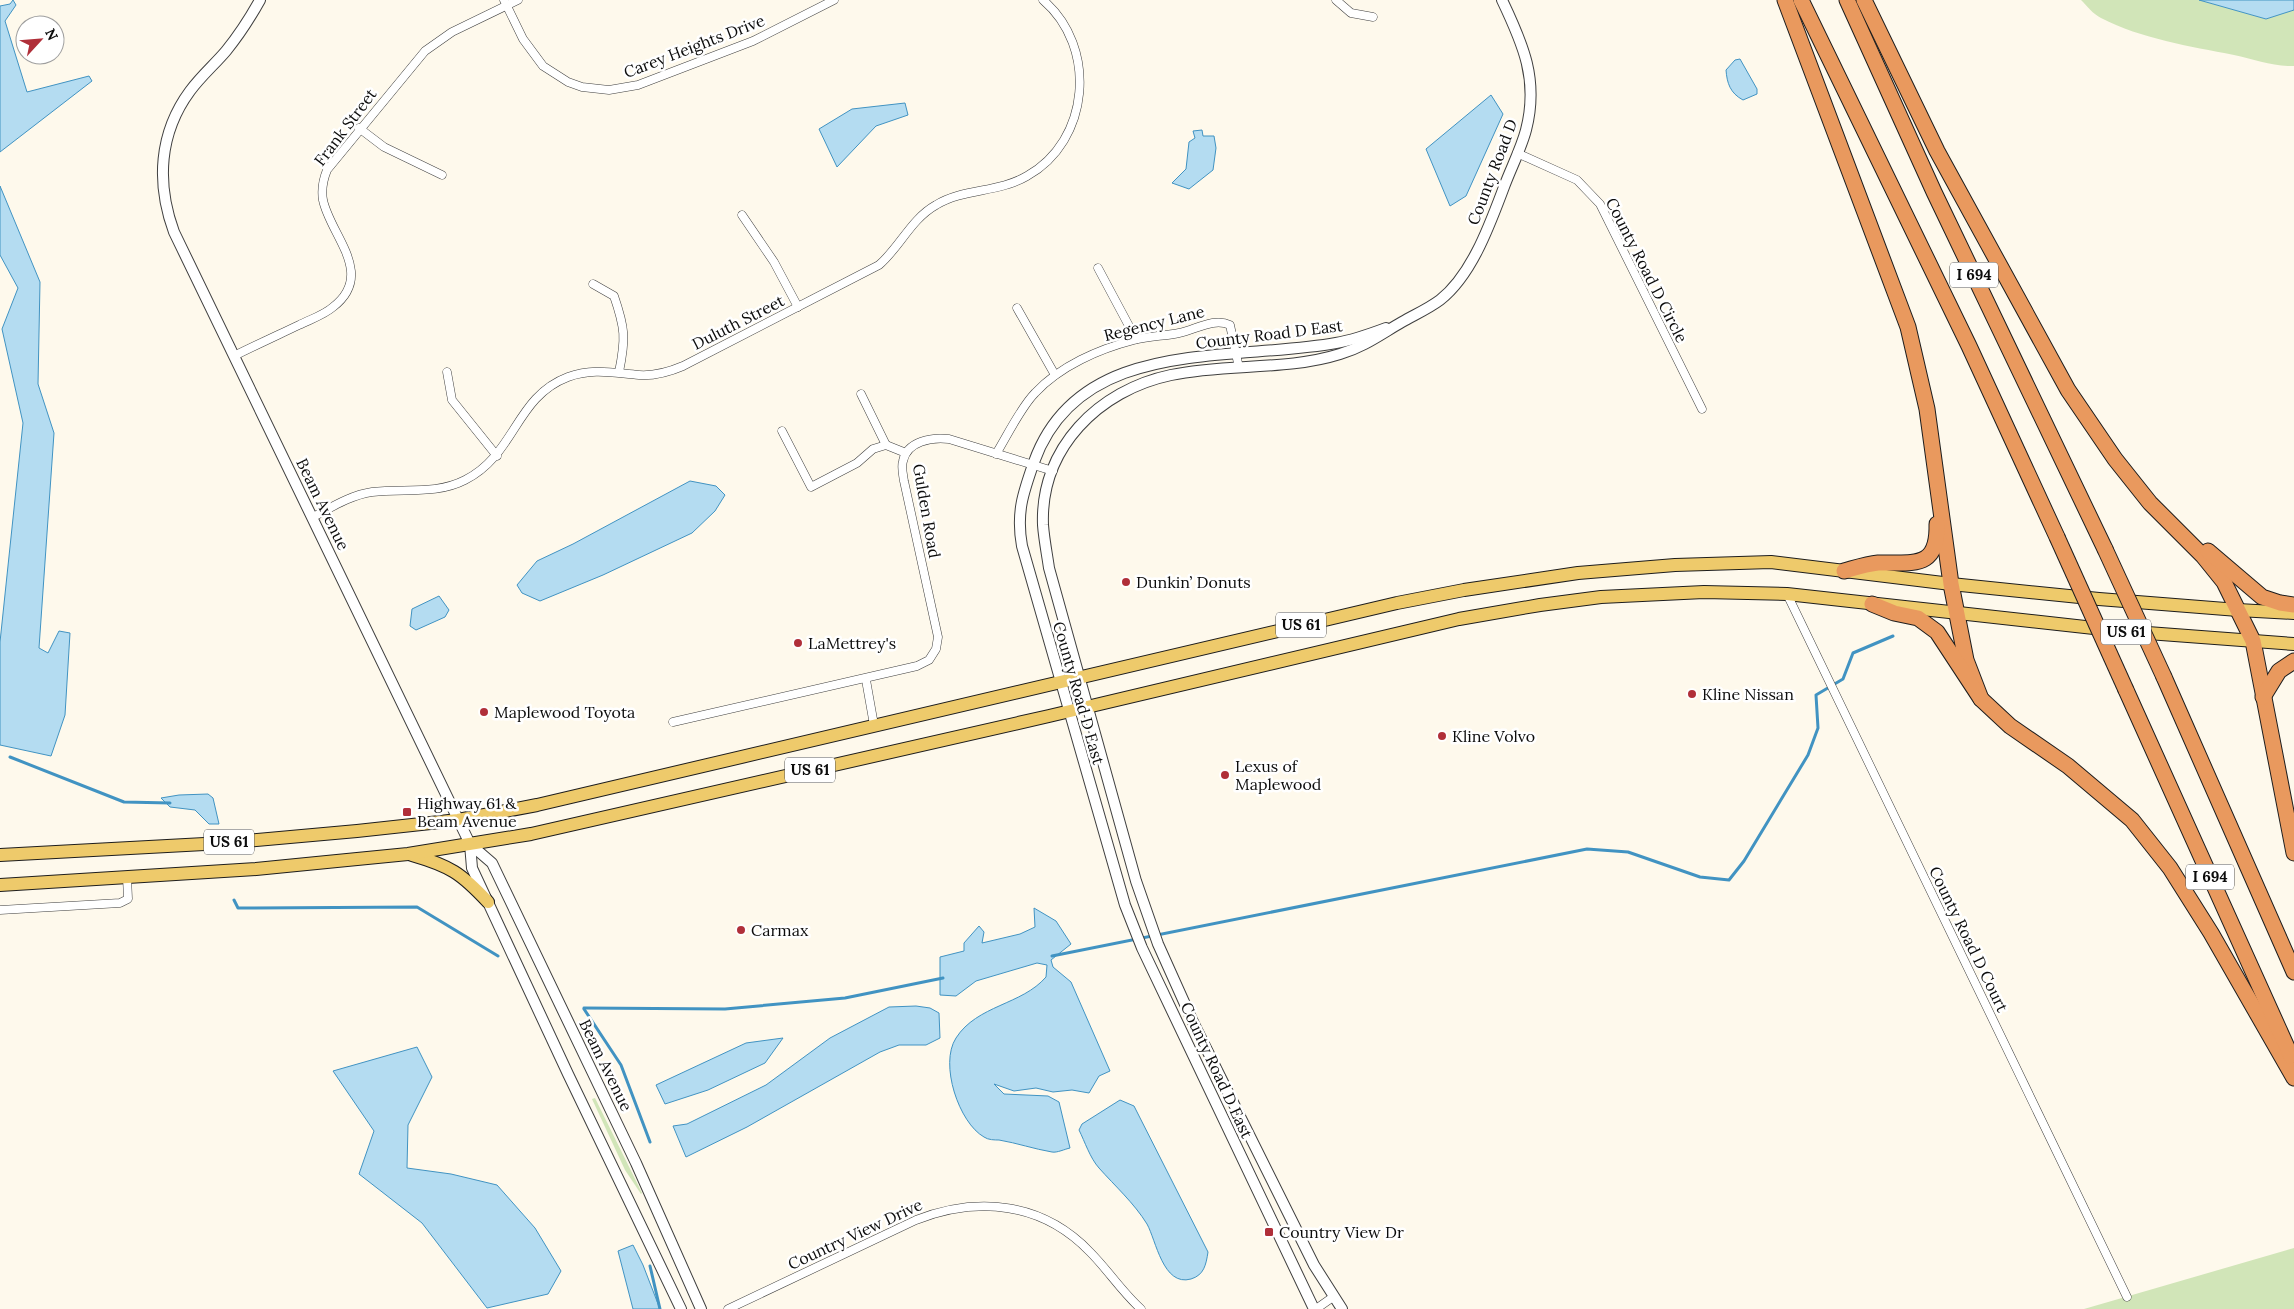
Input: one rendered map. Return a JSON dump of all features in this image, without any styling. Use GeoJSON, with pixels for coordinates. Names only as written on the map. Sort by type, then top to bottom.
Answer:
{"type":"FeatureCollection","features":[{"type":"Feature","properties":{"kind":"highway"},"geometry":{"type":"LineString","coordinates":[[1785,0],[1908,327],[1927,409],[1951,584],[1966,660],[1980,699]]}},
{"type":"Feature","properties":{"kind":"highway","name":"I 694"},"geometry":{"type":"LineString","coordinates":[[1802,0],[1969,346],[2294,1063]]}},
{"type":"Feature","properties":{"kind":"highway","name":"I 694"},"geometry":{"type":"LineString","coordinates":[[1847,0],[1934,192],[2105,549],[2164,677],[2294,972]]}},
{"type":"Feature","properties":{"kind":"highway"},"geometry":{"type":"LineString","coordinates":[[1864,0],[1937,151],[2068,390],[2115,459],[2150,503],[2203,556],[2224,582],[2253,641],[2294,853]]}},
{"type":"Feature","properties":{"kind":"highway"},"geometry":{"type":"LineString","coordinates":[[2115,459],[2198,542],[2262,597],[2294,605]]}},
{"type":"Feature","properties":{"kind":"highway"},"geometry":{"type":"LineString","coordinates":[[1844,571],[1876,563],[1914,563],[1929,557],[1935,549],[1937,536],[1937,476]]}},
{"type":"Feature","properties":{"kind":"highway"},"geometry":{"type":"LineString","coordinates":[[1872,604],[1894,614],[1918,618],[1937,632],[1980,699],[2010,726],[2068,766],[2132,820],[2170,868],[2196,908],[2294,1078]]}},
{"type":"Feature","properties":{"kind":"highway"},"geometry":{"type":"LineString","coordinates":[[2263,697],[2279,671],[2294,661]]}},
{"type":"Feature","properties":{"kind":"main road","name":"US 61"},"geometry":{"type":"LineString","coordinates":[[0,856],[223,842],[357,831],[458,820],[536,805],[1398,603],[1524,581],[1623,569],[1771,562],[1951,584],[2238,610],[2294,613]]}},
{"type":"Feature","properties":{"kind":"main road","name":"US 61"},"geometry":{"type":"LineString","coordinates":[[0,885],[256,869],[408,854],[531,834],[1068,712],[1459,619],[1540,604],[1642,594],[1704,592],[1787,594],[2121,631],[2294,644]]}},
{"type":"Feature","properties":{"kind":"main road"},"geometry":{"type":"LineString","coordinates":[[408,854],[440,863],[456,871],[488,902]]}},
{"type":"Feature","properties":{"kind":"street","name":"Beam Avenue"},"geometry":{"type":"LineString","coordinates":[[260,0],[226,51],[191,90],[181,105],[166,138],[162,174],[163,196],[174,232],[470,844],[472,868],[681,1309]]}},
{"type":"Feature","properties":{"kind":"street","name":"Frank Street"},"geometry":{"type":"LineString","coordinates":[[234,356],[326,312],[343,298],[351,278],[350,263],[326,210],[322,190],[326,170],[425,51],[452,32],[506,3],[518,0]]}},
{"type":"Feature","properties":{"kind":"street","name":"Carey Heights Drive"},"geometry":{"type":"LineString","coordinates":[[506,3],[523,39],[543,66],[568,82],[589,88],[609,90],[638,84],[753,41],[834,0]]}},
{"type":"Feature","properties":{"kind":"street","name":"Duluth Street"},"geometry":{"type":"LineString","coordinates":[[313,517],[361,494],[419,491],[448,486],[480,470],[497,456],[531,403],[554,384],[580,373],[595,371],[639,375],[668,372],[683,366],[878,265],[890,255],[912,225],[936,205],[951,197],[1013,184],[1028,176],[1052,156],[1068,132],[1079,102],[1080,69],[1070,34],[1059,17],[1043,0]]}},
{"type":"Feature","properties":{"kind":"street"},"geometry":{"type":"LineString","coordinates":[[1336,0],[1351,13],[1373,17]]}},
{"type":"Feature","properties":{"kind":"street","name":"County Road D"},"geometry":{"type":"LineString","coordinates":[[1399,324],[1440,300],[1469,266],[1487,230],[1526,130],[1531,99],[1530,70],[1520,39],[1502,0]]}},
{"type":"Feature","properties":{"kind":"street"},"geometry":{"type":"LineString","coordinates":[[359,128],[384,147],[442,175]]}},
{"type":"Feature","properties":{"kind":"street","name":"County Road D Circle"},"geometry":{"type":"LineString","coordinates":[[1517,153],[1577,180],[1600,204],[1702,409]]}},
{"type":"Feature","properties":{"kind":"street"},"geometry":{"type":"LineString","coordinates":[[742,215],[774,262],[798,307]]}},
{"type":"Feature","properties":{"kind":"street"},"geometry":{"type":"LineString","coordinates":[[1098,268],[1136,339]]}},
{"type":"Feature","properties":{"kind":"street"},"geometry":{"type":"LineString","coordinates":[[593,284],[614,296],[621,318],[625,342],[619,372]]}},
{"type":"Feature","properties":{"kind":"street"},"geometry":{"type":"LineString","coordinates":[[1017,308],[1055,375]]}},
{"type":"Feature","properties":{"kind":"street","name":"Regency Lane"},"geometry":{"type":"LineString","coordinates":[[996,454],[1034,394],[1055,375],[1096,352],[1136,339],[1179,333],[1215,322],[1224,322],[1230,325],[1239,368]]}},
{"type":"Feature","properties":{"kind":"street","name":"County Road D East"},"geometry":{"type":"LineString","coordinates":[[1315,1309],[1142,948],[1125,905],[1068,712],[1019,532],[1022,498],[1041,444],[1058,419],[1095,387],[1117,375],[1142,366],[1336,344],[1399,324]]}},
{"type":"Feature","properties":{"kind":"street","name":"County Road D East"},"geometry":{"type":"LineString","coordinates":[[1342,1309],[1333,1297],[1310,1256],[1193,1022],[1162,953],[1136,882],[1049,568],[1043,524],[1048,484],[1060,452],[1081,424],[1102,405],[1131,386],[1172,375],[1312,361],[1340,355],[1371,343],[1399,324]]}},
{"type":"Feature","properties":{"kind":"street"},"geometry":{"type":"LineString","coordinates":[[447,372],[452,400],[497,456]]}},
{"type":"Feature","properties":{"kind":"street"},"geometry":{"type":"LineString","coordinates":[[861,394],[886,445]]}},
{"type":"Feature","properties":{"kind":"street"},"geometry":{"type":"LineString","coordinates":[[782,431],[811,487],[857,463],[873,449],[886,445],[906,453]]}},
{"type":"Feature","properties":{"kind":"street","name":"Gulden Road"},"geometry":{"type":"LineString","coordinates":[[673,722],[866,680],[917,666],[929,660],[936,649],[938,637],[904,481],[902,463],[906,453],[921,442],[933,438],[949,439],[1053,471]]}},
{"type":"Feature","properties":{"kind":"street","name":"County Road D Court"},"geometry":{"type":"LineString","coordinates":[[1787,594],[2127,1296]]}},
{"type":"Feature","properties":{"kind":"street"},"geometry":{"type":"LineString","coordinates":[[866,680],[874,725]]}},
{"type":"Feature","properties":{"kind":"street","name":"Beam Avenue"},"geometry":{"type":"LineString","coordinates":[[470,844],[492,863],[636,1163],[702,1309]]}},
{"type":"Feature","properties":{"kind":"street"},"geometry":{"type":"LineString","coordinates":[[0,910],[120,903],[128,898],[127,877]]}},
{"type":"Feature","properties":{"kind":"street","name":"Country View Drive"},"geometry":{"type":"LineString","coordinates":[[728,1309],[916,1220],[938,1212],[986,1206],[1020,1210],[1037,1216],[1065,1231],[1090,1252],[1129,1298],[1141,1309]]}},
{"type":"Feature","properties":{"kind":"street"},"geometry":{"type":"LineString","coordinates":[[1315,1309],[1333,1297]]}},
{"type":"Feature","properties":{"kind":"green space"},"geometry":{"type":"Polygon","coordinates":[[[2081,0],[2199,0],[2266,19],[2294,10],[2294,66],[2272,64],[2149,37],[2101,18],[2081,0]]]}},
{"type":"Feature","properties":{"kind":"green space"},"geometry":{"type":"Polygon","coordinates":[[[595,1098],[641,1194],[625,1170],[592,1099],[595,1098]]]}},
{"type":"Feature","properties":{"kind":"green space"},"geometry":{"type":"Polygon","coordinates":[[[2294,1248],[2294,1309],[2084,1309],[2294,1248]]]}},
{"type":"Feature","properties":{"kind":"water"},"geometry":{"type":"Polygon","coordinates":[[[13,0],[16,5],[5,21],[15,53],[15,65],[19,65],[27,92],[89,76],[92,81],[0,152],[0,6],[10,4],[13,0]]]}},
{"type":"Feature","properties":{"kind":"water"},"geometry":{"type":"Polygon","coordinates":[[[2199,0],[2294,0],[2294,10],[2266,19],[2199,0]]]}},
{"type":"Feature","properties":{"kind":"water"},"geometry":{"type":"Polygon","coordinates":[[[1740,59],[1757,89],[1757,94],[1743,100],[1730,87],[1726,70],[1735,60],[1740,59]]]}},
{"type":"Feature","properties":{"kind":"water"},"geometry":{"type":"Polygon","coordinates":[[[1491,95],[1503,114],[1466,196],[1450,206],[1426,149],[1491,95]]]}},
{"type":"Feature","properties":{"kind":"water"},"geometry":{"type":"Polygon","coordinates":[[[905,103],[908,115],[876,126],[837,167],[819,129],[852,109],[905,103]]]}},
{"type":"Feature","properties":{"kind":"water"},"geometry":{"type":"Polygon","coordinates":[[[1202,130],[1203,136],[1214,136],[1216,148],[1213,170],[1189,189],[1172,183],[1186,169],[1189,142],[1195,138],[1193,131],[1202,130]]]}},
{"type":"Feature","properties":{"kind":"water"},"geometry":{"type":"Polygon","coordinates":[[[0,186],[40,282],[38,384],[54,433],[39,648],[48,653],[59,631],[70,633],[65,715],[51,756],[0,745],[0,642],[23,423],[2,329],[18,288],[0,255],[0,186]]]}},
{"type":"Feature","properties":{"kind":"water"},"geometry":{"type":"Polygon","coordinates":[[[690,481],[716,486],[725,495],[715,511],[692,533],[603,575],[540,601],[522,593],[517,585],[537,561],[573,544],[690,481]]]}},
{"type":"Feature","properties":{"kind":"water"},"geometry":{"type":"Polygon","coordinates":[[[439,596],[449,610],[445,617],[416,630],[410,626],[412,609],[439,596]]]}},
{"type":"Feature","properties":{"kind":"water"},"geometry":{"type":"Polygon","coordinates":[[[208,794],[213,798],[219,824],[209,824],[195,810],[170,807],[161,798],[179,795],[208,794]]]}},
{"type":"Feature","properties":{"kind":"water"},"geometry":{"type":"Polygon","coordinates":[[[1034,908],[1056,921],[1071,944],[1051,960],[1053,967],[1071,982],[1110,1071],[1099,1076],[1089,1093],[1072,1090],[1053,1092],[1036,1088],[1014,1091],[994,1084],[1004,1094],[1048,1096],[1059,1102],[1070,1148],[1054,1152],[1006,1141],[987,1139],[975,1130],[967,1119],[954,1092],[950,1062],[951,1049],[956,1038],[965,1027],[976,1018],[1025,994],[1036,986],[1046,977],[1047,965],[1037,963],[976,981],[956,996],[940,995],[940,957],[964,951],[964,943],[979,926],[984,932],[982,943],[1020,934],[1035,927],[1034,908]]]}},
{"type":"Feature","properties":{"kind":"water"},"geometry":{"type":"Polygon","coordinates":[[[916,1006],[930,1008],[939,1013],[940,1038],[926,1045],[899,1045],[880,1052],[747,1127],[686,1157],[673,1126],[687,1124],[766,1085],[830,1038],[889,1007],[916,1006]]]}},
{"type":"Feature","properties":{"kind":"water"},"geometry":{"type":"Polygon","coordinates":[[[783,1038],[765,1063],[708,1090],[665,1104],[656,1085],[746,1043],[783,1038]]]}},
{"type":"Feature","properties":{"kind":"water"},"geometry":{"type":"Polygon","coordinates":[[[417,1047],[432,1077],[408,1125],[407,1168],[451,1174],[497,1185],[535,1228],[561,1271],[548,1294],[487,1308],[422,1223],[359,1174],[374,1131],[333,1071],[417,1047]]]}},
{"type":"Feature","properties":{"kind":"water"},"geometry":{"type":"Polygon","coordinates":[[[1120,1100],[1134,1106],[1208,1252],[1204,1269],[1199,1275],[1191,1279],[1181,1280],[1167,1269],[1142,1216],[1096,1164],[1079,1130],[1082,1124],[1120,1100]]]}},
{"type":"Feature","properties":{"kind":"water"},"geometry":{"type":"Polygon","coordinates":[[[633,1245],[660,1309],[633,1309],[618,1251],[633,1245]]]}},
{"type":"Feature","properties":{"kind":"waterway"},"geometry":{"type":"LineString","coordinates":[[1052,956],[1587,849],[1628,852],[1700,877],[1729,880],[1744,861],[1808,755],[1818,728],[1816,695],[1843,679],[1853,653],[1893,636]]}},
{"type":"Feature","properties":{"kind":"waterway"},"geometry":{"type":"LineString","coordinates":[[10,757],[124,802],[170,803]]}},
{"type":"Feature","properties":{"kind":"waterway"},"geometry":{"type":"LineString","coordinates":[[234,900],[238,908],[417,907],[498,956]]}},
{"type":"Feature","properties":{"kind":"waterway"},"geometry":{"type":"LineString","coordinates":[[584,1008],[725,1009],[845,998],[943,978]]}},
{"type":"Feature","properties":{"kind":"waterway"},"geometry":{"type":"LineString","coordinates":[[584,1009],[621,1065],[650,1142]]}},
{"type":"Feature","properties":{"kind":"waterway"},"geometry":{"type":"LineString","coordinates":[[650,1266],[660,1309]]}},
{"type":"Feature","properties":{"kind":"place","name":"Dunkin’ Donuts"},"geometry":{"type":"Point","coordinates":[1126,582]}},
{"type":"Feature","properties":{"kind":"place","name":"LaMettrey's"},"geometry":{"type":"Point","coordinates":[798,643]}},
{"type":"Feature","properties":{"kind":"place","name":"Kline Nissan"},"geometry":{"type":"Point","coordinates":[1692,694]}},
{"type":"Feature","properties":{"kind":"place","name":"Maplewood Toyota"},"geometry":{"type":"Point","coordinates":[484,712]}},
{"type":"Feature","properties":{"kind":"place","name":"Kline Volvo"},"geometry":{"type":"Point","coordinates":[1442,736]}},
{"type":"Feature","properties":{"kind":"place","name":"Lexus of Maplewood"},"geometry":{"type":"Point","coordinates":[1225,775]}},
{"type":"Feature","properties":{"kind":"place","name":"Highway 61 & Beam Avenue"},"geometry":{"type":"Point","coordinates":[407,812]}},
{"type":"Feature","properties":{"kind":"place","name":"Carmax"},"geometry":{"type":"Point","coordinates":[741,930]}},
{"type":"Feature","properties":{"kind":"place","name":"Country View Dr"},"geometry":{"type":"Point","coordinates":[1269,1232]}}]}
